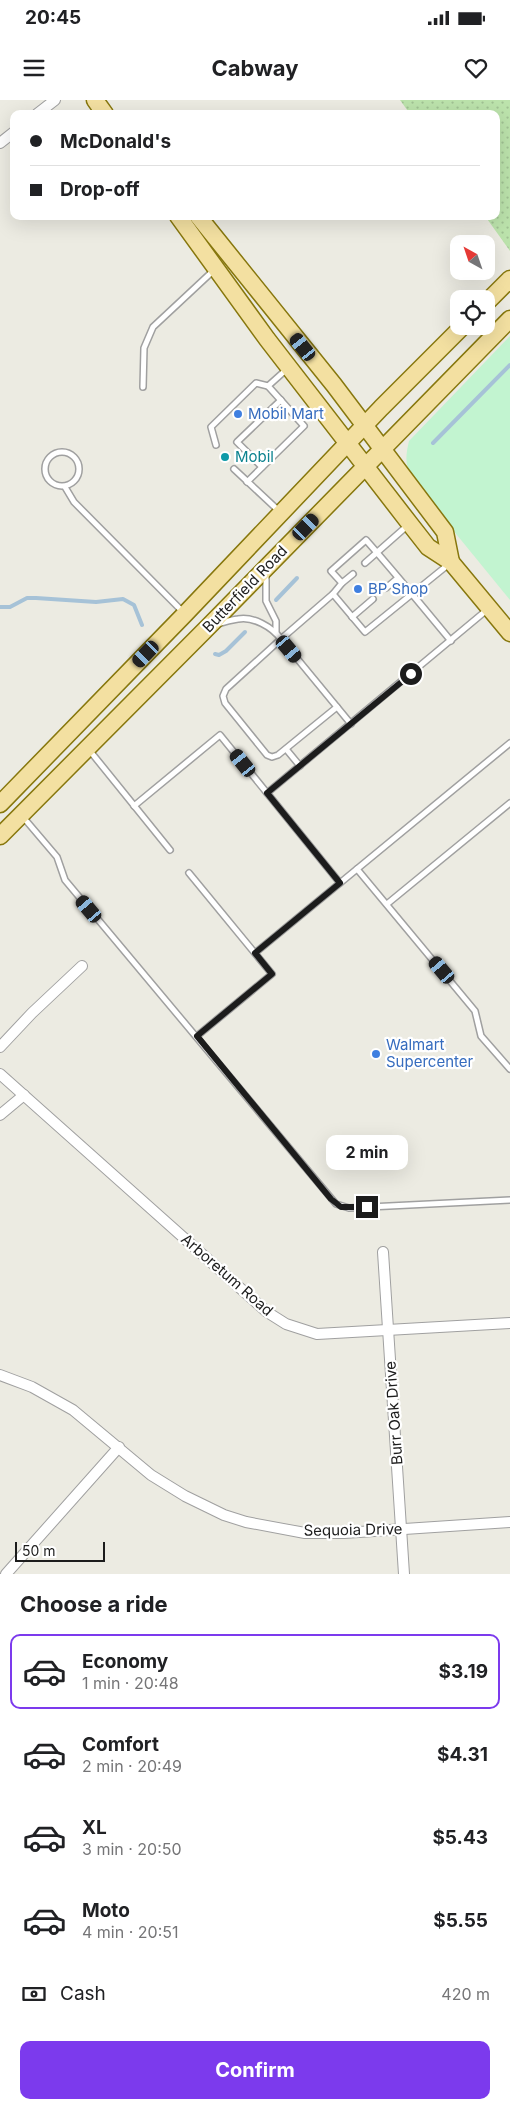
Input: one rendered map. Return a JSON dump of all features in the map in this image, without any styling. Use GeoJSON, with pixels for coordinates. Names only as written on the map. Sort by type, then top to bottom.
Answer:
{"type":"FeatureCollection","features":[{"type":"Feature","properties":{"kind":"main road"},"geometry":{"type":"LineString","coordinates":[[94,100],[102,110]]}},
{"type":"Feature","properties":{"kind":"main road"},"geometry":{"type":"LineString","coordinates":[[181,220],[289,367],[428,547],[452,562],[510,634]]}},
{"type":"Feature","properties":{"kind":"main road"},"geometry":{"type":"LineString","coordinates":[[201,220],[445,532],[452,562]]}},
{"type":"Feature","properties":{"kind":"main road"},"geometry":{"type":"LineString","coordinates":[[495,294],[510,279]]}},
{"type":"Feature","properties":{"kind":"main road","name":"Butterfield Road"},"geometry":{"type":"LineString","coordinates":[[0,836],[210,626],[510,319]]}},
{"type":"Feature","properties":{"kind":"main road","name":"Butterfield Road"},"geometry":{"type":"LineString","coordinates":[[0,804],[185,614],[280,512],[454,335]]}},
{"type":"Feature","properties":{"kind":"street"},"geometry":{"type":"LineString","coordinates":[[42,110],[55,100]]}},
{"type":"Feature","properties":{"kind":"street"},"geometry":{"type":"LineString","coordinates":[[0,143],[10,135]]}},
{"type":"Feature","properties":{"kind":"street"},"geometry":{"type":"LineString","coordinates":[[0,1047],[32,1013],[82,966]]}},
{"type":"Feature","properties":{"kind":"street","name":"Arboretum Road"},"geometry":{"type":"LineString","coordinates":[[0,1074],[276,1319],[293,1327],[317,1334],[510,1323]]}},
{"type":"Feature","properties":{"kind":"street"},"geometry":{"type":"LineString","coordinates":[[0,1115],[24,1095]]}},
{"type":"Feature","properties":{"kind":"street","name":"Burr Oak Drive"},"geometry":{"type":"LineString","coordinates":[[383,1252],[404,1574]]}},
{"type":"Feature","properties":{"kind":"street","name":"Sequoia Drive"},"geometry":{"type":"LineString","coordinates":[[0,1375],[51,1397],[89,1422],[151,1474],[185,1496],[218,1512],[246,1522],[305,1533],[510,1522]]}},
{"type":"Feature","properties":{"kind":"street"},"geometry":{"type":"LineString","coordinates":[[6,1574],[119,1447]]}},
{"type":"Feature","properties":{"kind":"lane"},"geometry":{"type":"LineString","coordinates":[[143,387],[144,348],[153,327],[216,268]]}},
{"type":"Feature","properties":{"kind":"lane"},"geometry":{"type":"LineString","coordinates":[[268,386],[289,367]]}},
{"type":"Feature","properties":{"kind":"lane"},"geometry":{"type":"LineString","coordinates":[[216,444],[210,427],[256,383],[268,386],[304,426],[247,482]]}},
{"type":"Feature","properties":{"kind":"lane"},"geometry":{"type":"LineString","coordinates":[[262,467],[238,442],[281,400]]}},
{"type":"Feature","properties":{"kind":"lane"},"geometry":{"type":"LineString","coordinates":[[65,487],[75,482],[80,466],[70,453],[59,452],[46,461],[45,472],[50,482],[54,485],[65,487],[74,502],[185,614]]}},
{"type":"Feature","properties":{"kind":"lane"},"geometry":{"type":"LineString","coordinates":[[234,469],[280,512]]}},
{"type":"Feature","properties":{"kind":"lane"},"geometry":{"type":"LineString","coordinates":[[365,563],[410,524]]}},
{"type":"Feature","properties":{"kind":"lane"},"geometry":{"type":"LineString","coordinates":[[342,583],[331,571],[366,540],[451,641]]}},
{"type":"Feature","properties":{"kind":"lane"},"geometry":{"type":"LineString","coordinates":[[334,594],[365,632],[452,562]]}},
{"type":"Feature","properties":{"kind":"lane"},"geometry":{"type":"LineString","coordinates":[[266,568],[266,601],[276,621],[276,633]]}},
{"type":"Feature","properties":{"kind":"lane"},"geometry":{"type":"LineString","coordinates":[[337,707],[278,755],[272,757],[267,755],[225,703],[223,696],[226,689],[235,680],[334,594],[342,583],[353,574]]}},
{"type":"Feature","properties":{"kind":"lane"},"geometry":{"type":"LineString","coordinates":[[386,588],[398,578]]}},
{"type":"Feature","properties":{"kind":"lane"},"geometry":{"type":"LineString","coordinates":[[352,617],[373,600]]}},
{"type":"Feature","properties":{"kind":"lane"},"geometry":{"type":"LineString","coordinates":[[267,793],[490,608]]}},
{"type":"Feature","properties":{"kind":"lane"},"geometry":{"type":"LineString","coordinates":[[210,626],[239,618],[250,619],[276,633],[351,724]]}},
{"type":"Feature","properties":{"kind":"lane"},"geometry":{"type":"LineString","coordinates":[[134,806],[220,735],[340,883]]}},
{"type":"Feature","properties":{"kind":"lane"},"geometry":{"type":"LineString","coordinates":[[255,953],[510,743]]}},
{"type":"Feature","properties":{"kind":"lane"},"geometry":{"type":"LineString","coordinates":[[88,748],[170,850]]}},
{"type":"Feature","properties":{"kind":"lane"},"geometry":{"type":"LineString","coordinates":[[286,748],[300,766]]}},
{"type":"Feature","properties":{"kind":"lane"},"geometry":{"type":"LineString","coordinates":[[387,904],[510,802]]}},
{"type":"Feature","properties":{"kind":"lane"},"geometry":{"type":"LineString","coordinates":[[21,815],[57,857],[65,880],[336,1204],[349,1208],[510,1200]]}},
{"type":"Feature","properties":{"kind":"lane"},"geometry":{"type":"LineString","coordinates":[[357,869],[475,1011],[481,1036],[510,1069]]}},
{"type":"Feature","properties":{"kind":"lane"},"geometry":{"type":"LineString","coordinates":[[189,873],[272,974],[197,1036]]}},
{"type":"Feature","properties":{"kind":"green space"},"geometry":{"type":"Polygon","coordinates":[[[400,100],[510,100],[510,251],[488,220],[500,220],[500,110],[407,110],[400,100]]]}},
{"type":"Feature","properties":{"kind":"green space"},"geometry":{"type":"Polygon","coordinates":[[[510,336],[510,600],[417,486],[410,474],[406,460],[409,441],[510,336]]]}},
{"type":"Feature","properties":{"kind":"waterway"},"geometry":{"type":"LineString","coordinates":[[433,443],[510,365]]}},
{"type":"Feature","properties":{"kind":"waterway"},"geometry":{"type":"LineString","coordinates":[[276,600],[297,578]]}},
{"type":"Feature","properties":{"kind":"waterway"},"geometry":{"type":"LineString","coordinates":[[0,607],[10,607],[27,598],[96,602],[123,599],[134,605],[142,625]]}},
{"type":"Feature","properties":{"kind":"waterway"},"geometry":{"type":"LineString","coordinates":[[215,654],[219,655],[226,651],[245,632]]}},
{"type":"Feature","properties":{"kind":"place","name":"Mobil Mart"},"geometry":{"type":"Point","coordinates":[238,414]}},
{"type":"Feature","properties":{"kind":"place","name":"Mobil"},"geometry":{"type":"Point","coordinates":[225,457]}},
{"type":"Feature","properties":{"kind":"place","name":"BP Shop"},"geometry":{"type":"Point","coordinates":[358,589]}},
{"type":"Feature","properties":{"kind":"place","name":"Walmart Supercenter"},"geometry":{"type":"Point","coordinates":[376,1054]}},
{"type":"Feature","properties":{"kind":"route"},"geometry":{"type":"LineString","coordinates":[[367,1207],[341,1207],[331,1199],[197,1036],[272,974],[255,953],[340,883],[267,793],[411,674]]}}]}
